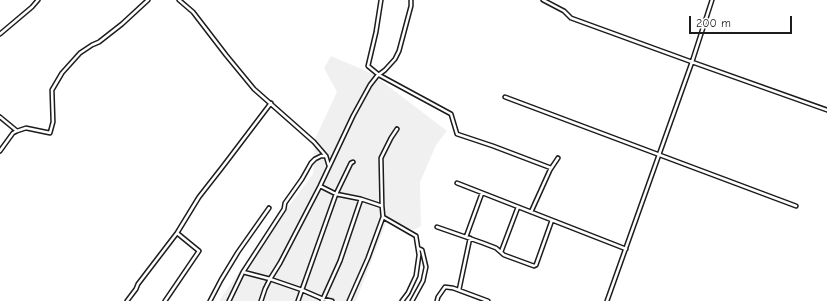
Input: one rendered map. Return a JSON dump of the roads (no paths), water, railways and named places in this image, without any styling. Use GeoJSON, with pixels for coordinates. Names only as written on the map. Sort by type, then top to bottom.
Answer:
{"type":"FeatureCollection","features":[{"type":"Feature","properties":{"kind":"street"},"geometry":{"type":"LineString","coordinates":[[0,34],[32,7],[38,0]]}},
{"type":"Feature","properties":{"kind":"street"},"geometry":{"type":"LineString","coordinates":[[0,151],[13,133],[17,131],[26,128],[50,133],[53,122],[52,90],[62,73],[80,53],[99,42],[122,24],[148,0]]}},
{"type":"Feature","properties":{"kind":"street"},"geometry":{"type":"LineString","coordinates":[[179,0],[193,12],[254,89],[314,142],[326,156],[329,167]]}},
{"type":"Feature","properties":{"kind":"street"},"geometry":{"type":"LineString","coordinates":[[381,0],[376,32],[368,66],[379,75],[451,114],[457,134],[551,168]]}},
{"type":"Feature","properties":{"kind":"street"},"geometry":{"type":"LineString","coordinates":[[261,301],[270,279],[280,263],[320,186],[353,116],[370,85],[377,76],[386,70],[395,59],[399,51],[411,6],[411,0]]}},
{"type":"Feature","properties":{"kind":"street"},"geometry":{"type":"LineString","coordinates":[[543,0],[564,11],[571,18],[827,110]]}},
{"type":"Feature","properties":{"kind":"street"},"geometry":{"type":"LineString","coordinates":[[607,301],[692,62],[712,0]]}},
{"type":"Feature","properties":{"kind":"street"},"geometry":{"type":"LineString","coordinates":[[505,97],[796,206]]}},
{"type":"Feature","properties":{"kind":"street"},"geometry":{"type":"LineString","coordinates":[[127,301],[138,284],[177,233],[199,196],[271,103]]}},
{"type":"Feature","properties":{"kind":"street"},"geometry":{"type":"LineString","coordinates":[[0,117],[17,131]]}},
{"type":"Feature","properties":{"kind":"street"},"geometry":{"type":"LineString","coordinates":[[349,301],[368,258],[383,217],[381,158],[390,138],[397,129]]}},
{"type":"Feature","properties":{"kind":"street"},"geometry":{"type":"LineString","coordinates":[[0,142],[4,145]]}},
{"type":"Feature","properties":{"kind":"street"},"geometry":{"type":"LineString","coordinates":[[229,301],[243,272],[284,209],[286,203],[311,163],[321,156],[326,156]]}},
{"type":"Feature","properties":{"kind":"street"},"geometry":{"type":"LineString","coordinates":[[531,212],[551,168],[558,158]]}},
{"type":"Feature","properties":{"kind":"street"},"geometry":{"type":"LineString","coordinates":[[298,301],[336,194],[353,162]]}},
{"type":"Feature","properties":{"kind":"street"},"geometry":{"type":"LineString","coordinates":[[457,184],[626,249]]}},
{"type":"Feature","properties":{"kind":"street"},"geometry":{"type":"LineString","coordinates":[[320,186],[336,194],[361,199],[382,206]]}},
{"type":"Feature","properties":{"kind":"street"},"geometry":{"type":"LineString","coordinates":[[466,237],[482,193]]}},
{"type":"Feature","properties":{"kind":"street"},"geometry":{"type":"LineString","coordinates":[[323,300],[340,261],[361,199]]}},
{"type":"Feature","properties":{"kind":"street"},"geometry":{"type":"LineString","coordinates":[[501,252],[518,207]]}},
{"type":"Feature","properties":{"kind":"street"},"geometry":{"type":"LineString","coordinates":[[210,301],[238,252],[269,208]]}},
{"type":"Feature","properties":{"kind":"street"},"geometry":{"type":"LineString","coordinates":[[383,217],[416,236],[418,248],[416,276],[408,293],[402,301]]}},
{"type":"Feature","properties":{"kind":"street"},"geometry":{"type":"LineString","coordinates":[[437,227],[496,248],[504,255],[533,266],[536,265],[552,220]]}},
{"type":"Feature","properties":{"kind":"street"},"geometry":{"type":"LineString","coordinates":[[165,301],[199,251],[177,233]]}},
{"type":"Feature","properties":{"kind":"street"},"geometry":{"type":"LineString","coordinates":[[459,290],[470,238]]}},
{"type":"Feature","properties":{"kind":"street"},"geometry":{"type":"LineString","coordinates":[[412,301],[423,281],[426,267],[422,250],[418,248]]}},
{"type":"Feature","properties":{"kind":"street"},"geometry":{"type":"LineString","coordinates":[[243,272],[302,290],[323,300],[332,301]]}},
{"type":"Feature","properties":{"kind":"street"},"geometry":{"type":"LineString","coordinates":[[437,301],[445,287],[453,288],[488,301]]}}]}
